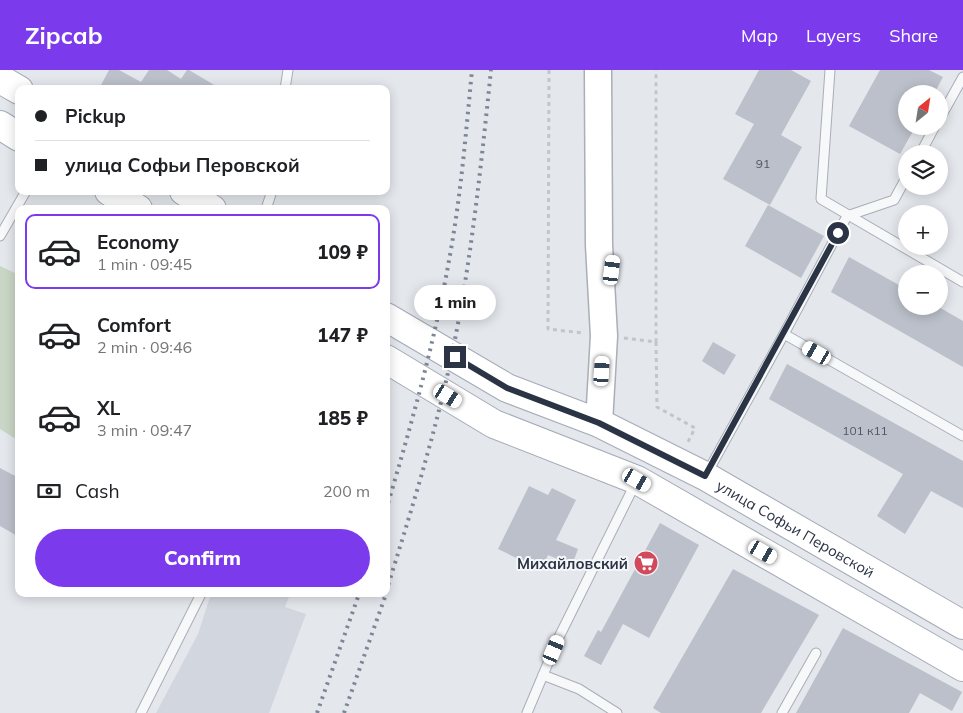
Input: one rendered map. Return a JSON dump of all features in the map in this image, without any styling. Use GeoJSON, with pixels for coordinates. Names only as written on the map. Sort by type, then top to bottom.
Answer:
{"type":"FeatureCollection","features":[{"type":"Feature","properties":{"kind":"main road"},"geometry":{"type":"LineString","coordinates":[[0,79],[15,88]]}},
{"type":"Feature","properties":{"kind":"main road"},"geometry":{"type":"LineString","coordinates":[[0,125],[15,134]]}},
{"type":"Feature","properties":{"kind":"main road"},"geometry":{"type":"LineString","coordinates":[[115,195],[132,205]]}},
{"type":"Feature","properties":{"kind":"main road"},"geometry":{"type":"LineString","coordinates":[[190,195],[206,205]]}},
{"type":"Feature","properties":{"kind":"main road","name":"улица Софьи Перовской"},"geometry":{"type":"LineString","coordinates":[[390,319],[507,388],[599,423],[705,476],[963,625]]}},
{"type":"Feature","properties":{"kind":"main road"},"geometry":{"type":"LineString","coordinates":[[390,361],[494,424],[637,480],[963,667]]}},
{"type":"Feature","properties":{"kind":"main road"},"geometry":{"type":"LineString","coordinates":[[599,423],[637,480]]}},
{"type":"Feature","properties":{"kind":"street"},"geometry":{"type":"LineString","coordinates":[[598,70],[598,245],[604,336]]}},
{"type":"Feature","properties":{"kind":"street"},"geometry":{"type":"LineString","coordinates":[[599,423],[604,336],[614,254],[614,70]]}},
{"type":"Feature","properties":{"kind":"lane"},"geometry":{"type":"LineString","coordinates":[[286,85],[288,70]]}},
{"type":"Feature","properties":{"kind":"lane"},"geometry":{"type":"LineString","coordinates":[[830,70],[820,199],[846,216],[963,282]]}},
{"type":"Feature","properties":{"kind":"lane"},"geometry":{"type":"LineString","coordinates":[[948,104],[963,77]]}},
{"type":"Feature","properties":{"kind":"lane"},"geometry":{"type":"LineString","coordinates":[[705,476],[784,334],[846,216],[894,200],[898,193]]}},
{"type":"Feature","properties":{"kind":"lane"},"geometry":{"type":"LineString","coordinates":[[0,236],[15,210]]}},
{"type":"Feature","properties":{"kind":"lane"},"geometry":{"type":"LineString","coordinates":[[784,334],[963,436]]}},
{"type":"Feature","properties":{"kind":"lane"},"geometry":{"type":"LineString","coordinates":[[527,713],[559,637],[637,480]]}},
{"type":"Feature","properties":{"kind":"lane"},"geometry":{"type":"LineString","coordinates":[[141,713],[199,597]]}},
{"type":"Feature","properties":{"kind":"lane"},"geometry":{"type":"LineString","coordinates":[[782,713],[816,653]]}},
{"type":"Feature","properties":{"kind":"lane"},"geometry":{"type":"LineString","coordinates":[[543,675],[579,689],[615,712]]}},
{"type":"Feature","properties":{"kind":"path"},"geometry":{"type":"LineString","coordinates":[[656,342],[657,407],[695,428],[678,463]]}},
{"type":"Feature","properties":{"kind":"shaded area"},"geometry":{"type":"Polygon","coordinates":[[[210,597],[289,597],[285,607],[306,614],[269,713],[156,713],[198,634],[210,597]]]}},
{"type":"Feature","properties":{"kind":"green space"},"geometry":{"type":"Polygon","coordinates":[[[0,266],[15,273],[15,438],[0,429],[0,266]]]}},
{"type":"Feature","properties":{"kind":"building"},"geometry":{"type":"Polygon","coordinates":[[[109,70],[119,70],[141,82],[149,70],[167,70],[181,79],[189,70],[214,85],[101,85],[109,70]]]}},
{"type":"Feature","properties":{"kind":"building"},"geometry":{"type":"Polygon","coordinates":[[[759,70],[791,70],[811,81],[781,135],[802,147],[770,205],[723,179],[754,124],[735,114],[759,70]]]}},
{"type":"Feature","properties":{"kind":"building"},"geometry":{"type":"Polygon","coordinates":[[[880,70],[929,70],[943,77],[939,85],[898,85],[898,135],[911,135],[905,145],[898,145],[898,153],[849,126],[880,70]]]}},
{"type":"Feature","properties":{"kind":"building"},"geometry":{"type":"Polygon","coordinates":[[[768,205],[824,236],[801,278],[745,246],[768,205]]]}},
{"type":"Feature","properties":{"kind":"building"},"geometry":{"type":"Polygon","coordinates":[[[849,257],[898,285],[898,315],[948,315],[948,312],[963,321],[963,367],[831,292],[849,257]]]}},
{"type":"Feature","properties":{"kind":"building"},"geometry":{"type":"Polygon","coordinates":[[[713,342],[736,355],[724,375],[702,361],[713,342]]]}},
{"type":"Feature","properties":{"kind":"building"},"geometry":{"type":"Polygon","coordinates":[[[787,364],[963,461],[963,508],[931,491],[905,534],[877,516],[903,474],[769,399],[787,364]]]}},
{"type":"Feature","properties":{"kind":"building"},"geometry":{"type":"Polygon","coordinates":[[[0,468],[15,476],[15,535],[0,526],[0,468]]]}},
{"type":"Feature","properties":{"kind":"building"},"geometry":{"type":"Polygon","coordinates":[[[529,486],[548,495],[552,488],[576,500],[556,540],[578,549],[572,565],[548,555],[541,570],[498,549],[529,486]]]}},
{"type":"Feature","properties":{"kind":"building"},"geometry":{"type":"Polygon","coordinates":[[[660,523],[699,545],[649,638],[623,624],[601,665],[584,656],[598,630],[601,632],[660,523]]]}},
{"type":"Feature","properties":{"kind":"building"},"geometry":{"type":"Polygon","coordinates":[[[733,569],[819,615],[761,713],[661,713],[653,708],[733,569]]]}},
{"type":"Feature","properties":{"kind":"building"},"geometry":{"type":"Polygon","coordinates":[[[843,628],[962,692],[952,711],[920,693],[909,713],[796,713],[843,628]]]}},
{"type":"Feature","properties":{"kind":"railway"},"geometry":{"type":"LineString","coordinates":[[390,496],[422,383],[444,287],[460,186],[472,70]]}},
{"type":"Feature","properties":{"kind":"railway"},"geometry":{"type":"LineString","coordinates":[[390,579],[413,505],[451,359],[470,251],[491,70]]}},
{"type":"Feature","properties":{"kind":"railway"},"geometry":{"type":"LineString","coordinates":[[317,713],[358,597]]}},
{"type":"Feature","properties":{"kind":"railway"},"geometry":{"type":"LineString","coordinates":[[344,713],[385,597]]}},
{"type":"Feature","properties":{"kind":"place","name":"Михайловский"},"geometry":{"type":"Point","coordinates":[646,563]}},
{"type":"Feature","properties":{"kind":"route"},"geometry":{"type":"LineString","coordinates":[[455,357],[507,388],[599,423],[705,476],[838,233]]}}]}
